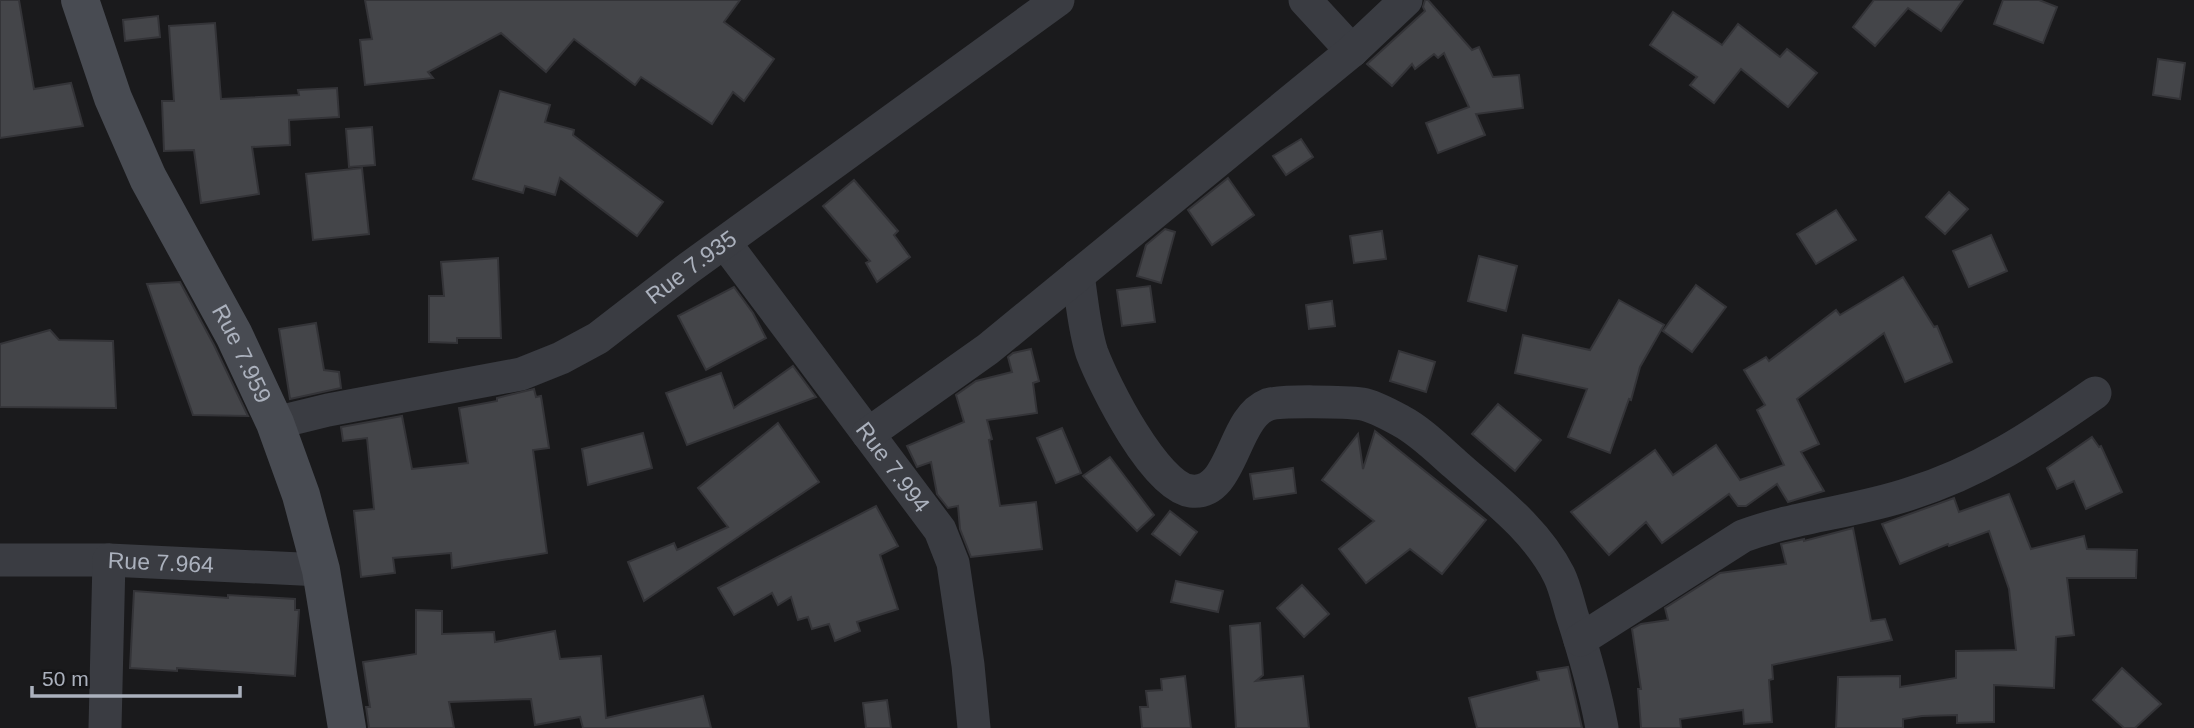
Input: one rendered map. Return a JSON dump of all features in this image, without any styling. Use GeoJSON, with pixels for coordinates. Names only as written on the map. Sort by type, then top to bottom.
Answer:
{"type":"FeatureCollection","features":[{"type":"Feature","properties":{"kind":"street","name":"Rue 7.959"},"geometry":{"type":"LineString","coordinates":[[80,0],[113,98],[148,178],[234,335],[275,423],[301,495],[321,570],[347,728]]}},
{"type":"Feature","properties":{"kind":"street","name":"Rue 7.935"},"geometry":{"type":"LineString","coordinates":[[275,423],[328,410],[521,374],[561,358],[598,338],[1058,0]]}},
{"type":"Feature","properties":{"kind":"street"},"geometry":{"type":"LineString","coordinates":[[1305,0],[1352,51]]}},
{"type":"Feature","properties":{"kind":"street"},"geometry":{"type":"LineString","coordinates":[[868,434],[988,349],[1352,51],[1406,0]]}},
{"type":"Feature","properties":{"kind":"street","name":"Rue 7.994"},"geometry":{"type":"LineString","coordinates":[[724,243],[940,530],[953,563],[974,728]]}},
{"type":"Feature","properties":{"kind":"street"},"geometry":{"type":"LineString","coordinates":[[1078,275],[1091,350],[1107,387],[1151,463],[1187,491],[1202,492],[1214,486],[1250,420],[1266,405],[1287,402],[1363,404],[1403,421],[1432,444],[1517,519],[1544,551],[1560,576],[1580,640],[1602,728]]}},
{"type":"Feature","properties":{"kind":"street"},"geometry":{"type":"LineString","coordinates":[[1580,640],[1743,536],[1766,528],[1907,495],[1953,479],[2027,440],[2095,393]]}},
{"type":"Feature","properties":{"kind":"street","name":"Rue 7.964"},"geometry":{"type":"LineString","coordinates":[[0,560],[109,560],[321,570]]}},
{"type":"Feature","properties":{"kind":"street"},"geometry":{"type":"LineString","coordinates":[[104,728],[109,560]]}},
{"type":"Feature","properties":{"kind":"building"},"geometry":{"type":"Polygon","coordinates":[[[0,0],[19,0],[34,89],[71,83],[83,126],[0,138],[0,0]]]}},
{"type":"Feature","properties":{"kind":"building"},"geometry":{"type":"Polygon","coordinates":[[[365,0],[740,0],[724,22],[774,59],[744,101],[733,92],[712,124],[641,77],[635,85],[574,39],[546,72],[501,33],[428,72],[433,78],[365,85],[360,40],[372,39],[365,0]]]}},
{"type":"Feature","properties":{"kind":"building"},"geometry":{"type":"Polygon","coordinates":[[[1425,0],[1428,0],[1472,50],[1479,47],[1493,77],[1519,75],[1523,108],[1476,114],[1485,135],[1438,153],[1426,123],[1469,107],[1444,53],[1438,58],[1434,54],[1415,69],[1412,64],[1392,86],[1367,64],[1425,11],[1425,0]]]}},
{"type":"Feature","properties":{"kind":"building"},"geometry":{"type":"Polygon","coordinates":[[[1874,0],[1963,0],[1941,31],[1908,8],[1875,46],[1853,27],[1874,0]]]}},
{"type":"Feature","properties":{"kind":"building"},"geometry":{"type":"Polygon","coordinates":[[[2003,0],[2039,0],[2057,7],[2043,43],[1994,24],[2003,0]]]}},
{"type":"Feature","properties":{"kind":"building"},"geometry":{"type":"Polygon","coordinates":[[[1673,12],[1722,45],[1738,24],[1780,57],[1787,49],[1817,73],[1788,107],[1741,69],[1714,103],[1690,85],[1697,77],[1650,45],[1673,12]]]}},
{"type":"Feature","properties":{"kind":"building"},"geometry":{"type":"Polygon","coordinates":[[[158,16],[160,37],[125,41],[123,20],[158,16]]]}},
{"type":"Feature","properties":{"kind":"building"},"geometry":{"type":"Polygon","coordinates":[[[215,23],[221,99],[299,95],[298,90],[337,88],[339,117],[289,120],[290,145],[252,147],[259,194],[201,203],[194,150],[164,151],[162,101],[174,101],[169,26],[215,23]]]}},
{"type":"Feature","properties":{"kind":"building"},"geometry":{"type":"Polygon","coordinates":[[[2158,59],[2185,63],[2180,99],[2153,95],[2158,59]]]}},
{"type":"Feature","properties":{"kind":"building"},"geometry":{"type":"Polygon","coordinates":[[[500,91],[550,105],[545,122],[574,130],[573,135],[663,202],[637,236],[560,178],[555,195],[525,186],[523,193],[473,179],[500,91]]]}},
{"type":"Feature","properties":{"kind":"building"},"geometry":{"type":"Polygon","coordinates":[[[372,127],[375,165],[349,167],[346,129],[372,127]]]}},
{"type":"Feature","properties":{"kind":"building"},"geometry":{"type":"Polygon","coordinates":[[[1301,139],[1313,157],[1286,175],[1273,156],[1301,139]]]}},
{"type":"Feature","properties":{"kind":"building"},"geometry":{"type":"Polygon","coordinates":[[[362,168],[369,234],[313,240],[306,174],[362,168]]]}},
{"type":"Feature","properties":{"kind":"building"},"geometry":{"type":"Polygon","coordinates":[[[1228,178],[1254,215],[1212,245],[1188,210],[1228,178]]]}},
{"type":"Feature","properties":{"kind":"building"},"geometry":{"type":"Polygon","coordinates":[[[854,180],[898,231],[894,235],[910,257],[877,282],[866,263],[870,261],[823,206],[854,180]]]}},
{"type":"Feature","properties":{"kind":"building"},"geometry":{"type":"Polygon","coordinates":[[[1949,192],[1968,209],[1945,234],[1926,217],[1949,192]]]}},
{"type":"Feature","properties":{"kind":"building"},"geometry":{"type":"Polygon","coordinates":[[[1836,210],[1856,240],[1816,264],[1797,234],[1836,210]]]}},
{"type":"Feature","properties":{"kind":"building"},"geometry":{"type":"Polygon","coordinates":[[[1165,229],[1175,232],[1161,283],[1137,276],[1146,245],[1165,229]]]}},
{"type":"Feature","properties":{"kind":"building"},"geometry":{"type":"Polygon","coordinates":[[[1382,231],[1386,259],[1354,263],[1350,236],[1382,231]]]}},
{"type":"Feature","properties":{"kind":"building"},"geometry":{"type":"Polygon","coordinates":[[[1991,235],[2007,271],[1969,287],[1953,251],[1991,235]]]}},
{"type":"Feature","properties":{"kind":"building"},"geometry":{"type":"Polygon","coordinates":[[[1479,256],[1517,266],[1506,311],[1468,301],[1479,256]]]}},
{"type":"Feature","properties":{"kind":"building"},"geometry":{"type":"Polygon","coordinates":[[[498,258],[501,338],[457,338],[457,343],[429,342],[429,296],[444,296],[441,262],[498,258]]]}},
{"type":"Feature","properties":{"kind":"building"},"geometry":{"type":"Polygon","coordinates":[[[1903,277],[1934,327],[1937,326],[1952,362],[1905,382],[1884,333],[1797,399],[1819,444],[1801,452],[1824,491],[1788,502],[1777,484],[1746,506],[1738,506],[1729,494],[1662,543],[1646,522],[1609,555],[1571,512],[1655,450],[1673,475],[1716,445],[1740,480],[1784,465],[1757,410],[1765,405],[1744,370],[1766,357],[1769,361],[1836,310],[1840,315],[1903,277]]]}},
{"type":"Feature","properties":{"kind":"building"},"geometry":{"type":"Polygon","coordinates":[[[180,282],[248,416],[193,415],[147,284],[180,282]]]}},
{"type":"Feature","properties":{"kind":"building"},"geometry":{"type":"Polygon","coordinates":[[[1696,285],[1726,307],[1692,352],[1663,331],[1696,285]]]}},
{"type":"Feature","properties":{"kind":"building"},"geometry":{"type":"Polygon","coordinates":[[[1150,286],[1155,322],[1122,326],[1117,290],[1150,286]]]}},
{"type":"Feature","properties":{"kind":"building"},"geometry":{"type":"Polygon","coordinates":[[[734,287],[753,313],[766,338],[706,370],[678,316],[734,287]]]}},
{"type":"Feature","properties":{"kind":"building"},"geometry":{"type":"Polygon","coordinates":[[[1619,300],[1664,325],[1640,367],[1631,400],[1629,399],[1610,453],[1568,437],[1587,389],[1515,373],[1523,335],[1590,350],[1619,300]]]}},
{"type":"Feature","properties":{"kind":"building"},"geometry":{"type":"Polygon","coordinates":[[[1332,301],[1335,326],[1309,329],[1306,305],[1332,301]]]}},
{"type":"Feature","properties":{"kind":"building"},"geometry":{"type":"Polygon","coordinates":[[[316,323],[324,370],[339,372],[341,388],[290,399],[279,329],[316,323]]]}},
{"type":"Feature","properties":{"kind":"building"},"geometry":{"type":"Polygon","coordinates":[[[50,330],[59,340],[113,341],[116,408],[0,407],[0,344],[50,330]]]}},
{"type":"Feature","properties":{"kind":"building"},"geometry":{"type":"Polygon","coordinates":[[[1031,349],[1039,381],[1033,383],[1037,413],[987,420],[992,439],[989,440],[1000,506],[1036,502],[1042,549],[971,557],[960,529],[958,506],[948,508],[937,494],[931,462],[917,467],[907,446],[964,422],[956,395],[976,381],[1012,372],[1008,357],[1013,353],[1031,349]]]}},
{"type":"Feature","properties":{"kind":"building"},"geometry":{"type":"Polygon","coordinates":[[[1399,351],[1435,362],[1426,392],[1390,381],[1399,351]]]}},
{"type":"Feature","properties":{"kind":"building"},"geometry":{"type":"Polygon","coordinates":[[[793,366],[816,397],[687,445],[666,393],[721,373],[734,408],[793,366]]]}},
{"type":"Feature","properties":{"kind":"building"},"geometry":{"type":"Polygon","coordinates":[[[534,389],[536,397],[541,396],[549,448],[533,450],[547,553],[452,568],[451,553],[393,558],[395,573],[361,577],[354,511],[374,509],[367,438],[343,441],[341,427],[402,416],[412,469],[468,463],[459,408],[497,401],[497,398],[534,389]]]}},
{"type":"Feature","properties":{"kind":"building"},"geometry":{"type":"Polygon","coordinates":[[[1498,404],[1541,440],[1515,471],[1472,434],[1498,404]]]}},
{"type":"Feature","properties":{"kind":"building"},"geometry":{"type":"Polygon","coordinates":[[[778,423],[819,482],[644,601],[628,562],[674,543],[677,550],[728,527],[698,488],[778,423]]]}},
{"type":"Feature","properties":{"kind":"building"},"geometry":{"type":"Polygon","coordinates":[[[1062,428],[1081,473],[1056,483],[1037,438],[1062,428]]]}},
{"type":"Feature","properties":{"kind":"building"},"geometry":{"type":"Polygon","coordinates":[[[1375,431],[1486,520],[1442,574],[1410,549],[1366,583],[1339,549],[1374,521],[1322,480],[1358,434],[1363,469],[1375,431]]]}},
{"type":"Feature","properties":{"kind":"building"},"geometry":{"type":"Polygon","coordinates":[[[643,433],[652,468],[588,485],[582,449],[643,433]]]}},
{"type":"Feature","properties":{"kind":"building"},"geometry":{"type":"Polygon","coordinates":[[[2092,437],[2099,447],[2101,446],[2122,492],[2086,509],[2074,481],[2057,489],[2047,468],[2092,437]]]}},
{"type":"Feature","properties":{"kind":"building"},"geometry":{"type":"Polygon","coordinates":[[[1110,457],[1154,515],[1137,531],[1083,476],[1110,457]]]}},
{"type":"Feature","properties":{"kind":"building"},"geometry":{"type":"Polygon","coordinates":[[[1293,468],[1296,493],[1254,499],[1250,474],[1293,468]]]}},
{"type":"Feature","properties":{"kind":"building"},"geometry":{"type":"Polygon","coordinates":[[[2009,494],[2031,549],[2084,536],[2087,549],[2137,550],[2136,578],[2067,578],[2074,635],[2056,637],[2054,688],[1994,685],[1994,722],[1957,723],[1957,715],[1922,716],[1903,719],[1903,728],[1836,728],[1838,677],[1900,676],[1900,687],[1956,678],[1956,651],[2016,650],[2009,589],[1989,531],[1900,564],[1882,524],[1954,498],[1959,512],[2009,494]]]}},
{"type":"Feature","properties":{"kind":"building"},"geometry":{"type":"Polygon","coordinates":[[[876,506],[898,546],[880,555],[898,609],[857,622],[860,631],[835,641],[829,624],[812,629],[808,617],[798,620],[791,597],[778,605],[772,593],[734,615],[718,588],[876,506]]]}},
{"type":"Feature","properties":{"kind":"building"},"geometry":{"type":"Polygon","coordinates":[[[1170,511],[1197,532],[1180,555],[1152,534],[1170,511]]]}},
{"type":"Feature","properties":{"kind":"building"},"geometry":{"type":"Polygon","coordinates":[[[1853,528],[1871,621],[1885,619],[1892,640],[1772,665],[1773,679],[1769,680],[1772,722],[1744,724],[1743,710],[1680,719],[1681,728],[1641,728],[1638,689],[1641,689],[1632,629],[1641,624],[1668,620],[1665,608],[1720,573],[1786,564],[1781,544],[1853,528]]]}},
{"type":"Feature","properties":{"kind":"building"},"geometry":{"type":"Polygon","coordinates":[[[1176,581],[1223,591],[1218,612],[1171,602],[1176,581]]]}},
{"type":"Feature","properties":{"kind":"building"},"geometry":{"type":"Polygon","coordinates":[[[1302,585],[1329,614],[1304,637],[1277,608],[1302,585]]]}},
{"type":"Feature","properties":{"kind":"building"},"geometry":{"type":"Polygon","coordinates":[[[134,591],[228,598],[228,595],[295,599],[295,610],[299,610],[295,676],[177,668],[177,671],[130,668],[134,591]]]}},
{"type":"Feature","properties":{"kind":"building"},"geometry":{"type":"Polygon","coordinates":[[[416,610],[442,611],[442,634],[494,632],[495,642],[555,631],[560,659],[601,656],[606,718],[703,696],[711,728],[583,728],[580,717],[535,725],[531,699],[449,702],[454,728],[369,728],[366,707],[370,707],[363,662],[416,654],[416,610]]]}},
{"type":"Feature","properties":{"kind":"building"},"geometry":{"type":"Polygon","coordinates":[[[1260,623],[1263,675],[1256,681],[1303,676],[1309,728],[1236,728],[1230,626],[1260,623]]]}},
{"type":"Feature","properties":{"kind":"building"},"geometry":{"type":"Polygon","coordinates":[[[1568,667],[1582,728],[1477,728],[1469,698],[1539,680],[1537,672],[1568,667]]]}},
{"type":"Feature","properties":{"kind":"building"},"geometry":{"type":"Polygon","coordinates":[[[2122,668],[2161,704],[2135,728],[2124,728],[2093,700],[2122,668]]]}},
{"type":"Feature","properties":{"kind":"building"},"geometry":{"type":"Polygon","coordinates":[[[1185,676],[1191,728],[1142,728],[1140,707],[1148,707],[1146,691],[1162,690],[1161,679],[1185,676]]]}},
{"type":"Feature","properties":{"kind":"building"},"geometry":{"type":"Polygon","coordinates":[[[887,700],[891,728],[866,728],[863,703],[887,700]]]}}]}
